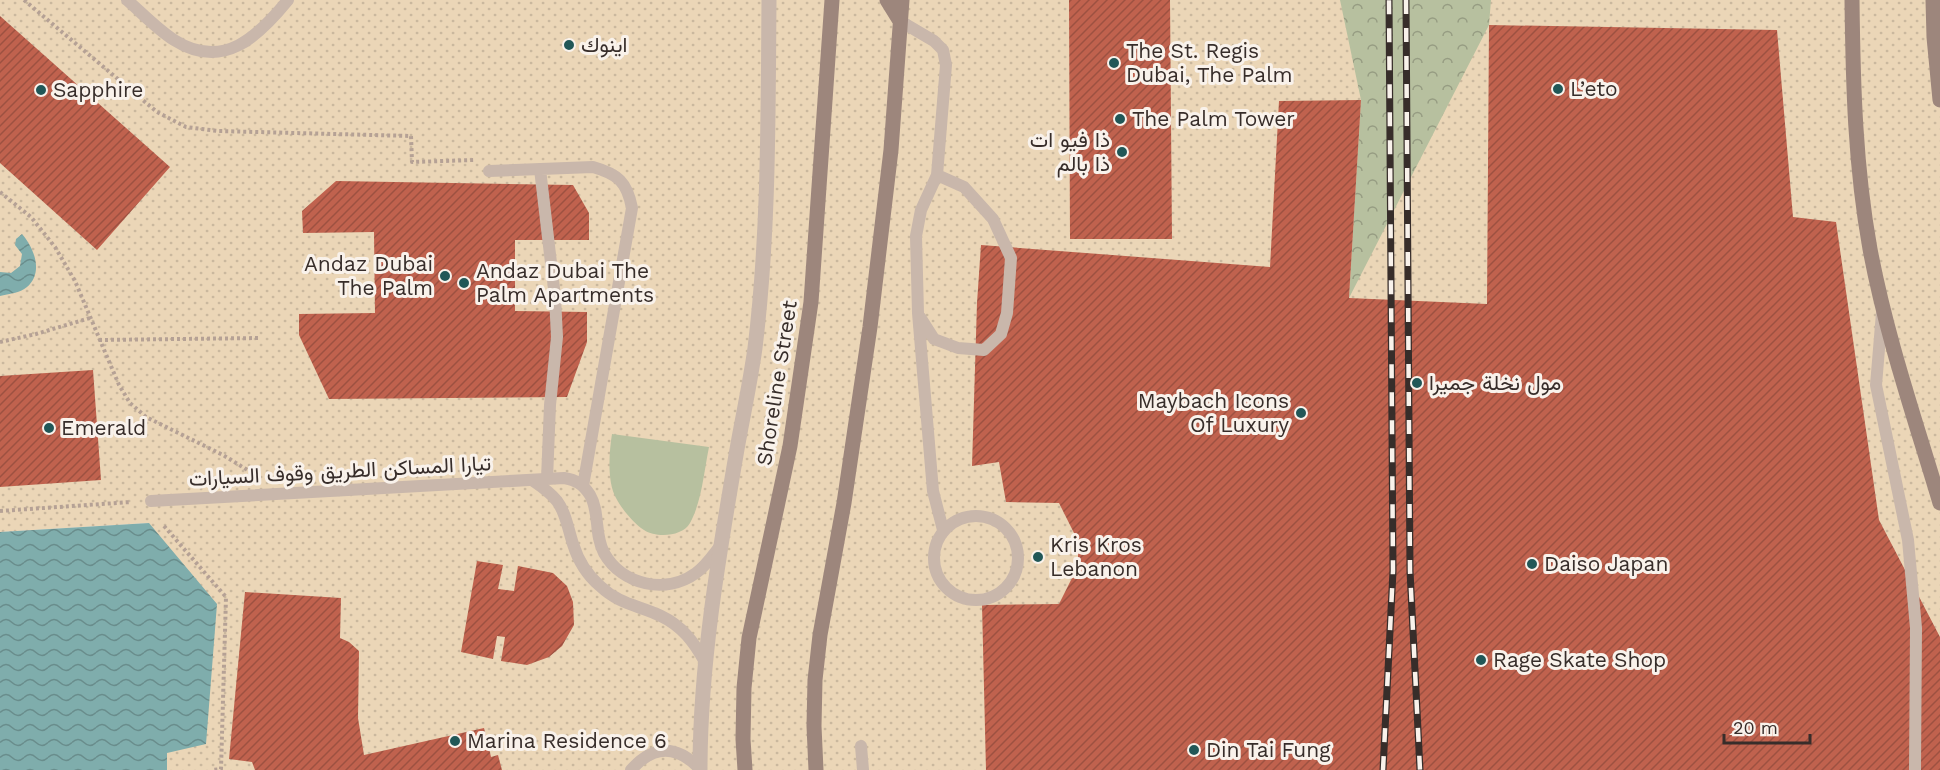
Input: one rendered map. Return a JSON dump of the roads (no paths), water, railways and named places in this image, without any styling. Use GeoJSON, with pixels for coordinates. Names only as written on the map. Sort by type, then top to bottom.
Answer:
{"type":"FeatureCollection","features":[{"type":"Feature","properties":{"kind":"main road","name":"Shoreline Street"},"geometry":{"type":"LineString","coordinates":[[745,770],[744,688],[749,638],[790,446],[811,302],[832,0]]}},
{"type":"Feature","properties":{"kind":"main road"},"geometry":{"type":"LineString","coordinates":[[887,0],[900,21]]}},
{"type":"Feature","properties":{"kind":"main road"},"geometry":{"type":"LineString","coordinates":[[816,770],[815,680],[820,635],[870,327],[891,150],[902,0]]}},
{"type":"Feature","properties":{"kind":"main road"},"geometry":{"type":"LineString","coordinates":[[1852,0],[1855,136],[1870,250],[1882,306],[1940,503]]}},
{"type":"Feature","properties":{"kind":"main road"},"geometry":{"type":"LineString","coordinates":[[1933,0],[1937,31],[1940,100]]}},
{"type":"Feature","properties":{"kind":"street"},"geometry":{"type":"LineString","coordinates":[[700,769],[701,704],[705,662],[721,545],[754,351],[762,277],[768,180],[769,0]]}},
{"type":"Feature","properties":{"kind":"lane"},"geometry":{"type":"LineString","coordinates":[[127,0],[173,39],[189,48],[206,52],[224,51],[241,45],[256,35],[288,0]]}},
{"type":"Feature","properties":{"kind":"lane"},"geometry":{"type":"LineString","coordinates":[[900,21],[934,41],[943,50],[946,65],[937,175],[921,210],[916,236],[918,313],[933,491],[943,530],[936,543],[933,557],[935,572],[942,585],[953,594],[967,600],[982,600],[996,596],[1008,586],[1015,575],[1018,562],[1017,549],[1012,536],[1004,526],[980,515],[966,516],[954,521],[943,530]]}},
{"type":"Feature","properties":{"kind":"lane"},"geometry":{"type":"LineString","coordinates":[[489,171],[592,167],[608,171],[621,180],[629,193],[632,208],[583,486],[591,497],[595,509],[598,538],[604,552],[612,564],[638,582],[653,585],[683,580],[696,573],[721,545]]}},
{"type":"Feature","properties":{"kind":"lane"},"geometry":{"type":"LineString","coordinates":[[540,169],[555,297],[557,337],[550,405],[548,479]]}},
{"type":"Feature","properties":{"kind":"lane"},"geometry":{"type":"LineString","coordinates":[[918,313],[934,339],[958,348],[984,350],[1001,334],[1007,313],[1011,258],[993,219],[964,187],[937,175]]}},
{"type":"Feature","properties":{"kind":"lane"},"geometry":{"type":"LineString","coordinates":[[1882,306],[1876,385],[1909,551],[1916,628],[1916,770]]}},
{"type":"Feature","properties":{"kind":"lane","name":"تيارا المساكن الطريق وقوف السيارات"},"geometry":{"type":"LineString","coordinates":[[151,501],[564,478],[575,480],[583,486]]}},
{"type":"Feature","properties":{"kind":"lane"},"geometry":{"type":"LineString","coordinates":[[532,480],[546,489],[557,501],[565,515],[580,562],[600,587],[629,606],[660,615],[674,623],[687,634],[705,662]]}},
{"type":"Feature","properties":{"kind":"lane"},"geometry":{"type":"LineString","coordinates":[[861,746],[863,770]]}},
{"type":"Feature","properties":{"kind":"lane"},"geometry":{"type":"LineString","coordinates":[[632,770],[641,759],[656,752],[673,751],[688,757],[700,769]]}},
{"type":"Feature","properties":{"kind":"water"},"geometry":{"type":"Polygon","coordinates":[[[22,234],[33,253],[35,274],[24,289],[0,296],[0,272],[11,273],[20,266],[22,254],[15,245],[16,239],[22,234]]]}},
{"type":"Feature","properties":{"kind":"water"},"geometry":{"type":"Polygon","coordinates":[[[149,523],[217,604],[206,744],[167,753],[167,770],[0,770],[0,532],[149,523]]]}},
{"type":"Feature","properties":{"kind":"railway"},"geometry":{"type":"LineString","coordinates":[[1383,770],[1393,571],[1389,0]]}},
{"type":"Feature","properties":{"kind":"railway"},"geometry":{"type":"LineString","coordinates":[[1406,0],[1410,571],[1420,770]]}},
{"type":"Feature","properties":{"kind":"place","name":"اينوك"},"geometry":{"type":"Point","coordinates":[569,45]}},
{"type":"Feature","properties":{"kind":"place","name":"The St. Regis Dubai, The Palm"},"geometry":{"type":"Point","coordinates":[1114,63]}},
{"type":"Feature","properties":{"kind":"place","name":"L’eto"},"geometry":{"type":"Point","coordinates":[1558,89]}},
{"type":"Feature","properties":{"kind":"place","name":"Sapphire"},"geometry":{"type":"Point","coordinates":[41,90]}},
{"type":"Feature","properties":{"kind":"place","name":"The Palm Tower"},"geometry":{"type":"Point","coordinates":[1120,119]}},
{"type":"Feature","properties":{"kind":"place","name":"ذا فيو ات ذا بالم"},"geometry":{"type":"Point","coordinates":[1122,152]}},
{"type":"Feature","properties":{"kind":"place","name":"Andaz Dubai The Palm"},"geometry":{"type":"Point","coordinates":[445,276]}},
{"type":"Feature","properties":{"kind":"place","name":"Andaz Dubai The Palm Apartments"},"geometry":{"type":"Point","coordinates":[464,283]}},
{"type":"Feature","properties":{"kind":"place","name":"مول نخلة جميرا"},"geometry":{"type":"Point","coordinates":[1417,383]}},
{"type":"Feature","properties":{"kind":"place","name":"Maybach Icons Of Luxury"},"geometry":{"type":"Point","coordinates":[1301,413]}},
{"type":"Feature","properties":{"kind":"place","name":"Emerald"},"geometry":{"type":"Point","coordinates":[49,428]}},
{"type":"Feature","properties":{"kind":"place","name":"Kris Kros Lebanon"},"geometry":{"type":"Point","coordinates":[1038,557]}},
{"type":"Feature","properties":{"kind":"place","name":"Daiso Japan"},"geometry":{"type":"Point","coordinates":[1532,564]}},
{"type":"Feature","properties":{"kind":"place","name":"Rage Skate Shop"},"geometry":{"type":"Point","coordinates":[1481,660]}},
{"type":"Feature","properties":{"kind":"place","name":"Marina Residence 6"},"geometry":{"type":"Point","coordinates":[455,741]}},
{"type":"Feature","properties":{"kind":"place","name":"Din Tai Fung"},"geometry":{"type":"Point","coordinates":[1194,750]}}]}
